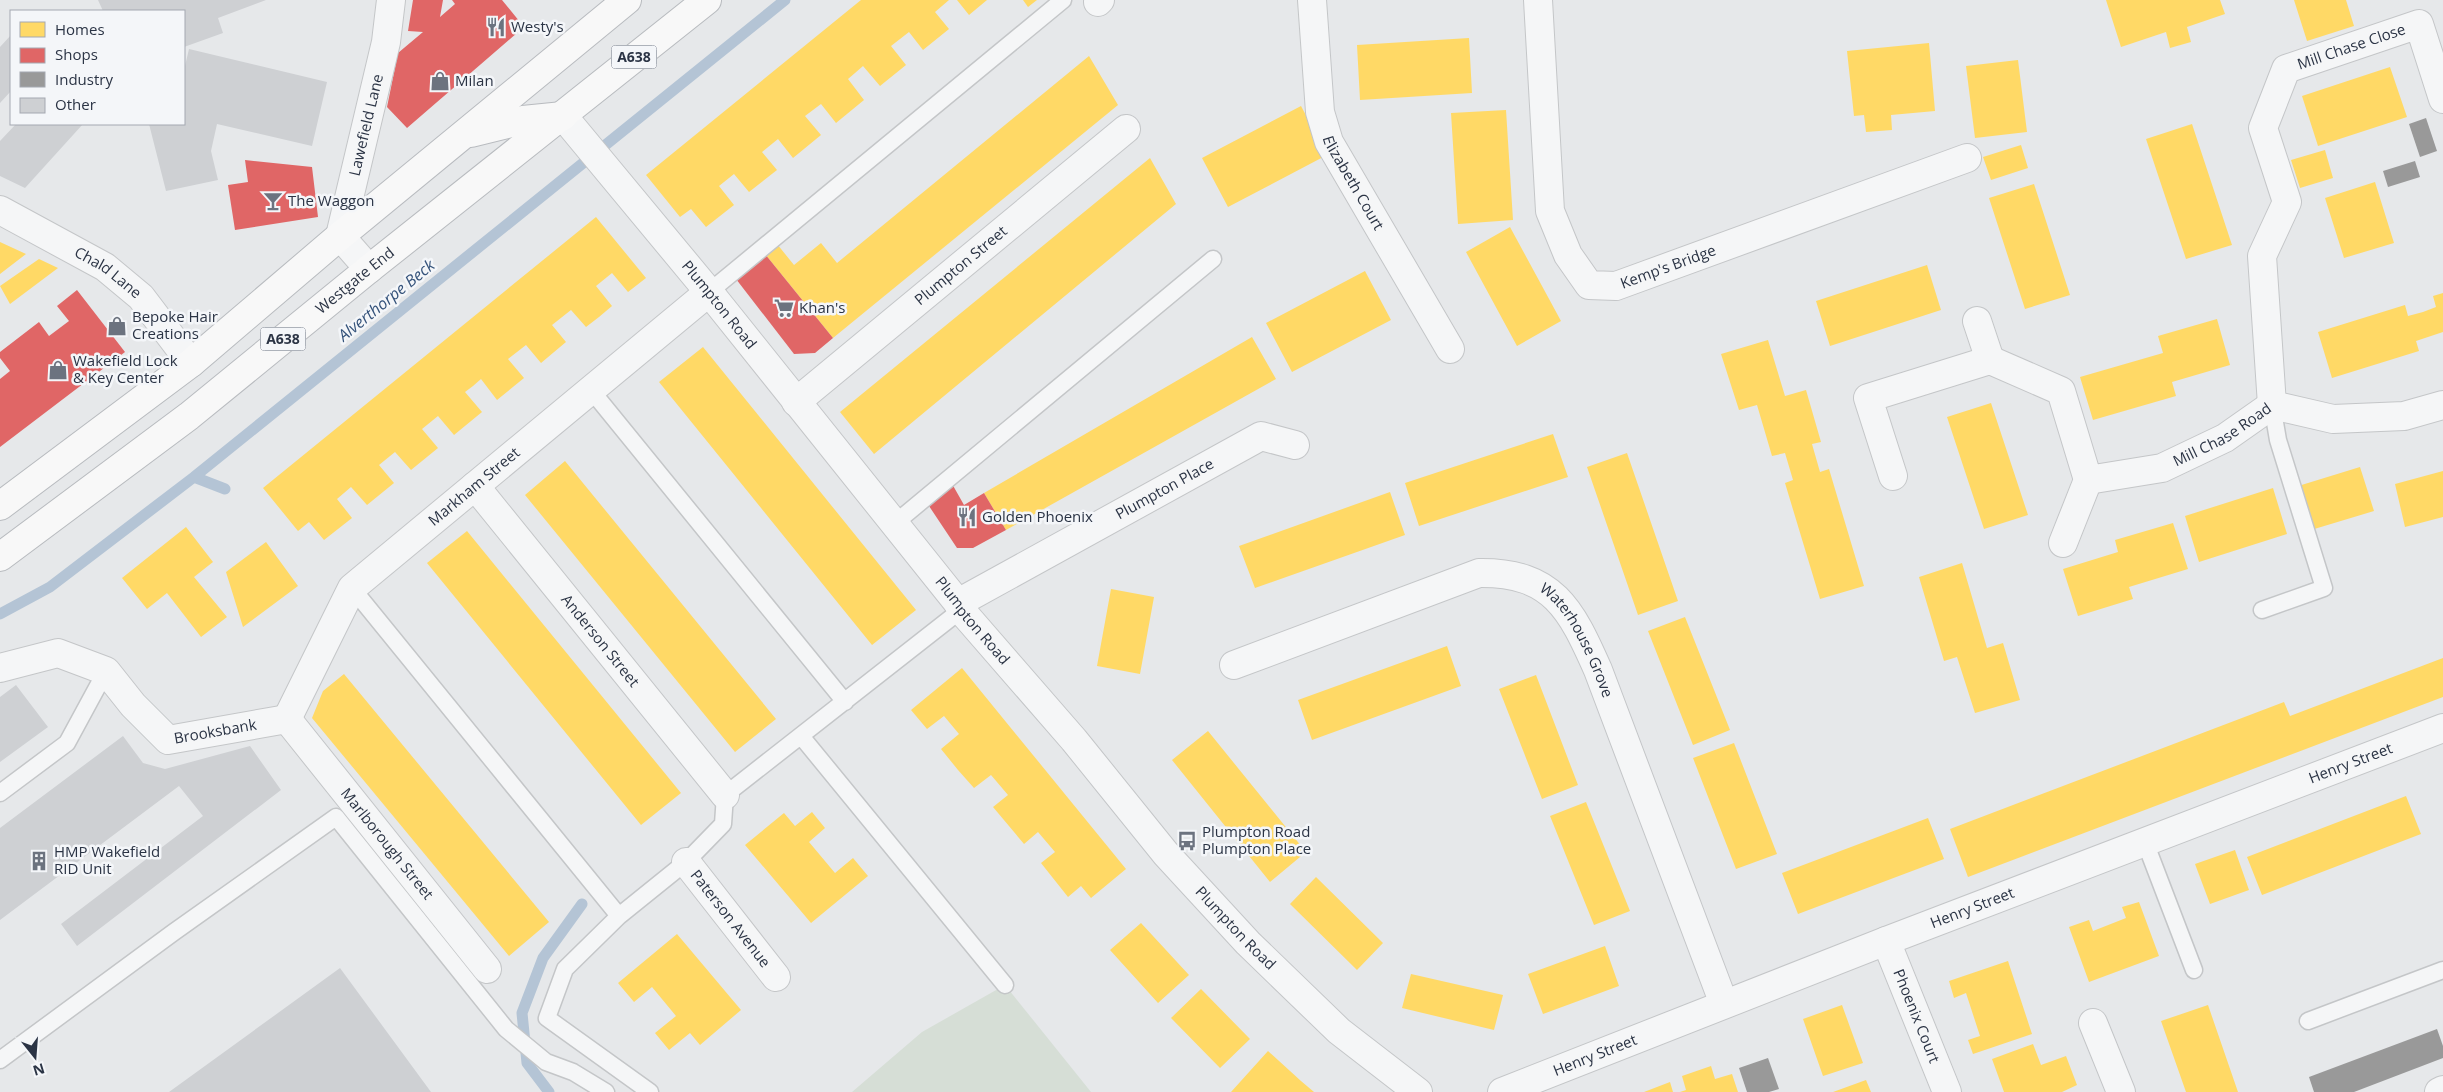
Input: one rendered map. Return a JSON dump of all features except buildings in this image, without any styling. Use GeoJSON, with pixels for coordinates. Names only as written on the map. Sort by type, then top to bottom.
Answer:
{"type":"FeatureCollection","features":[{"type":"Feature","properties":{"kind":"highway","name":"A638"},"geometry":{"type":"LineString","coordinates":[[0,506],[191,363],[340,236],[627,0]]}},
{"type":"Feature","properties":{"kind":"highway","name":"Westgate End"},"geometry":{"type":"LineString","coordinates":[[0,557],[189,416],[369,269],[567,121],[707,0]]}},
{"type":"Feature","properties":{"kind":"highway","name":"A638"},"geometry":{"type":"LineString","coordinates":[[464,135],[524,120],[567,121]]}},
{"type":"Feature","properties":{"kind":"street","name":"Lawefield Lane"},"geometry":{"type":"LineString","coordinates":[[340,236],[386,42],[391,0]]}},
{"type":"Feature","properties":{"kind":"street","name":"Elizabeth Court"},"geometry":{"type":"LineString","coordinates":[[1312,0],[1320,112],[1329,142],[1450,349]]}},
{"type":"Feature","properties":{"kind":"street","name":"Kemp's Bridge"},"geometry":{"type":"LineString","coordinates":[[1538,0],[1550,210],[1568,255],[1589,285],[1616,286],[1968,158]]}},
{"type":"Feature","properties":{"kind":"street","name":"Mill Chase Close"},"geometry":{"type":"LineString","coordinates":[[2272,405],[2262,256],[2287,202],[2263,128],[2286,68],[2419,24],[2443,99]]}},
{"type":"Feature","properties":{"kind":"street","name":"Plumpton Road"},"geometry":{"type":"LineString","coordinates":[[567,121],[709,292],[959,607],[1074,740],[1166,854],[1248,943],[1339,1031],[1418,1092]]}},
{"type":"Feature","properties":{"kind":"street","name":"Plumpton Street"},"geometry":{"type":"LineString","coordinates":[[796,402],[1126,129]]}},
{"type":"Feature","properties":{"kind":"street","name":"Chald Lane"},"geometry":{"type":"LineString","coordinates":[[0,210],[105,267],[141,297],[191,363]]}},
{"type":"Feature","properties":{"kind":"street"},"geometry":{"type":"LineString","coordinates":[[340,236],[369,269]]}},
{"type":"Feature","properties":{"kind":"street","name":"Markham Street"},"geometry":{"type":"LineString","coordinates":[[287,719],[352,588],[709,292]]}},
{"type":"Feature","properties":{"kind":"street"},"geometry":{"type":"LineString","coordinates":[[1977,321],[1990,360]]}},
{"type":"Feature","properties":{"kind":"street"},"geometry":{"type":"LineString","coordinates":[[1893,476],[1868,398],[1990,360],[2061,391],[2088,480],[2063,544]]}},
{"type":"Feature","properties":{"kind":"street","name":"Mill Chase Road"},"geometry":{"type":"LineString","coordinates":[[2088,480],[2162,468],[2225,438],[2272,405],[2333,419],[2404,416],[2443,405]]}},
{"type":"Feature","properties":{"kind":"street","name":"Plumpton Place"},"geometry":{"type":"LineString","coordinates":[[959,607],[1261,436],[1295,445]]}},
{"type":"Feature","properties":{"kind":"street","name":"Anderson Street"},"geometry":{"type":"LineString","coordinates":[[475,486],[726,795]]}},
{"type":"Feature","properties":{"kind":"street","name":"Waterhouse Grove"},"geometry":{"type":"LineString","coordinates":[[1234,665],[1478,573],[1500,572],[1531,580],[1566,607],[1582,633],[1598,670],[1724,1004]]}},
{"type":"Feature","properties":{"kind":"street"},"geometry":{"type":"LineString","coordinates":[[0,668],[58,653],[106,671]]}},
{"type":"Feature","properties":{"kind":"street","name":"Brooksbank"},"geometry":{"type":"LineString","coordinates":[[106,671],[133,705],[168,740],[287,719]]}},
{"type":"Feature","properties":{"kind":"street","name":"Marlborough Street"},"geometry":{"type":"LineString","coordinates":[[287,719],[487,969]]}},
{"type":"Feature","properties":{"kind":"street","name":"Henry Street"},"geometry":{"type":"LineString","coordinates":[[1502,1092],[1886,941],[2443,728]]}},
{"type":"Feature","properties":{"kind":"street","name":"Paterson Avenue"},"geometry":{"type":"LineString","coordinates":[[686,862],[776,977]]}},
{"type":"Feature","properties":{"kind":"street","name":"Phoenix Court"},"geometry":{"type":"LineString","coordinates":[[1886,941],[1947,1092]]}},
{"type":"Feature","properties":{"kind":"street"},"geometry":{"type":"LineString","coordinates":[[2093,1022],[2121,1092]]}},
{"type":"Feature","properties":{"kind":"street"},"geometry":{"type":"LineString","coordinates":[[2439,1092],[2443,1090]]}},
{"type":"Feature","properties":{"kind":"lane"},"geometry":{"type":"LineString","coordinates":[[709,292],[1063,0]]}},
{"type":"Feature","properties":{"kind":"lane"},"geometry":{"type":"LineString","coordinates":[[894,524],[1214,259]]}},
{"type":"Feature","properties":{"kind":"lane"},"geometry":{"type":"LineString","coordinates":[[591,390],[845,702]]}},
{"type":"Feature","properties":{"kind":"lane"},"geometry":{"type":"LineString","coordinates":[[2262,610],[2324,588],[2278,440],[2272,405]]}},
{"type":"Feature","properties":{"kind":"lane"},"geometry":{"type":"LineString","coordinates":[[352,588],[619,916]]}},
{"type":"Feature","properties":{"kind":"lane"},"geometry":{"type":"LineString","coordinates":[[650,1092],[548,1018],[565,969],[619,916],[686,862],[724,824],[726,795],[845,702],[959,607]]}},
{"type":"Feature","properties":{"kind":"lane"},"geometry":{"type":"LineString","coordinates":[[0,793],[67,743],[106,671]]}},
{"type":"Feature","properties":{"kind":"lane"},"geometry":{"type":"LineString","coordinates":[[801,736],[1005,985]]}},
{"type":"Feature","properties":{"kind":"lane"},"geometry":{"type":"LineString","coordinates":[[0,1060],[174,932],[336,817],[506,1030],[546,1062],[573,1072],[606,1092]]}},
{"type":"Feature","properties":{"kind":"lane"},"geometry":{"type":"LineString","coordinates":[[2145,842],[2194,970]]}},
{"type":"Feature","properties":{"kind":"lane"},"geometry":{"type":"LineString","coordinates":[[2308,1021],[2443,970]]}},
{"type":"Feature","properties":{"kind":"shaded area"},"geometry":{"type":"Polygon","coordinates":[[[1005,985],[1091,1092],[852,1092],[922,1032],[1005,985]]]}},
{"type":"Feature","properties":{"kind":"waterway","name":"Alverthorpe Beck"},"geometry":{"type":"LineString","coordinates":[[0,614],[50,587],[194,477],[785,0]]}},
{"type":"Feature","properties":{"kind":"waterway"},"geometry":{"type":"LineString","coordinates":[[194,477],[225,489]]}},
{"type":"Feature","properties":{"kind":"waterway"},"geometry":{"type":"LineString","coordinates":[[549,1092],[527,1063],[522,1013],[543,958],[582,904]]}},
{"type":"Feature","properties":{"kind":"place","name":"Westy's"},"geometry":{"type":"Point","coordinates":[496,27]}},
{"type":"Feature","properties":{"kind":"place","name":"Milan"},"geometry":{"type":"Point","coordinates":[440,81]}},
{"type":"Feature","properties":{"kind":"place","name":"The Waggon"},"geometry":{"type":"Point","coordinates":[273,201]}},
{"type":"Feature","properties":{"kind":"place","name":"Khan's"},"geometry":{"type":"Point","coordinates":[784,308]}},
{"type":"Feature","properties":{"kind":"place","name":"Bepoke Hair Creations"},"geometry":{"type":"Point","coordinates":[117,326]}},
{"type":"Feature","properties":{"kind":"place","name":"Wakefield Lock & Key Center"},"geometry":{"type":"Point","coordinates":[58,370]}},
{"type":"Feature","properties":{"kind":"place","name":"Golden Phoenix"},"geometry":{"type":"Point","coordinates":[967,517]}},
{"type":"Feature","properties":{"kind":"place","name":"Plumpton Road Plumpton Place"},"geometry":{"type":"Point","coordinates":[1187,841]}},
{"type":"Feature","properties":{"kind":"place","name":"HMP Wakefield RID Unit"},"geometry":{"type":"Point","coordinates":[39,861]}}]}
